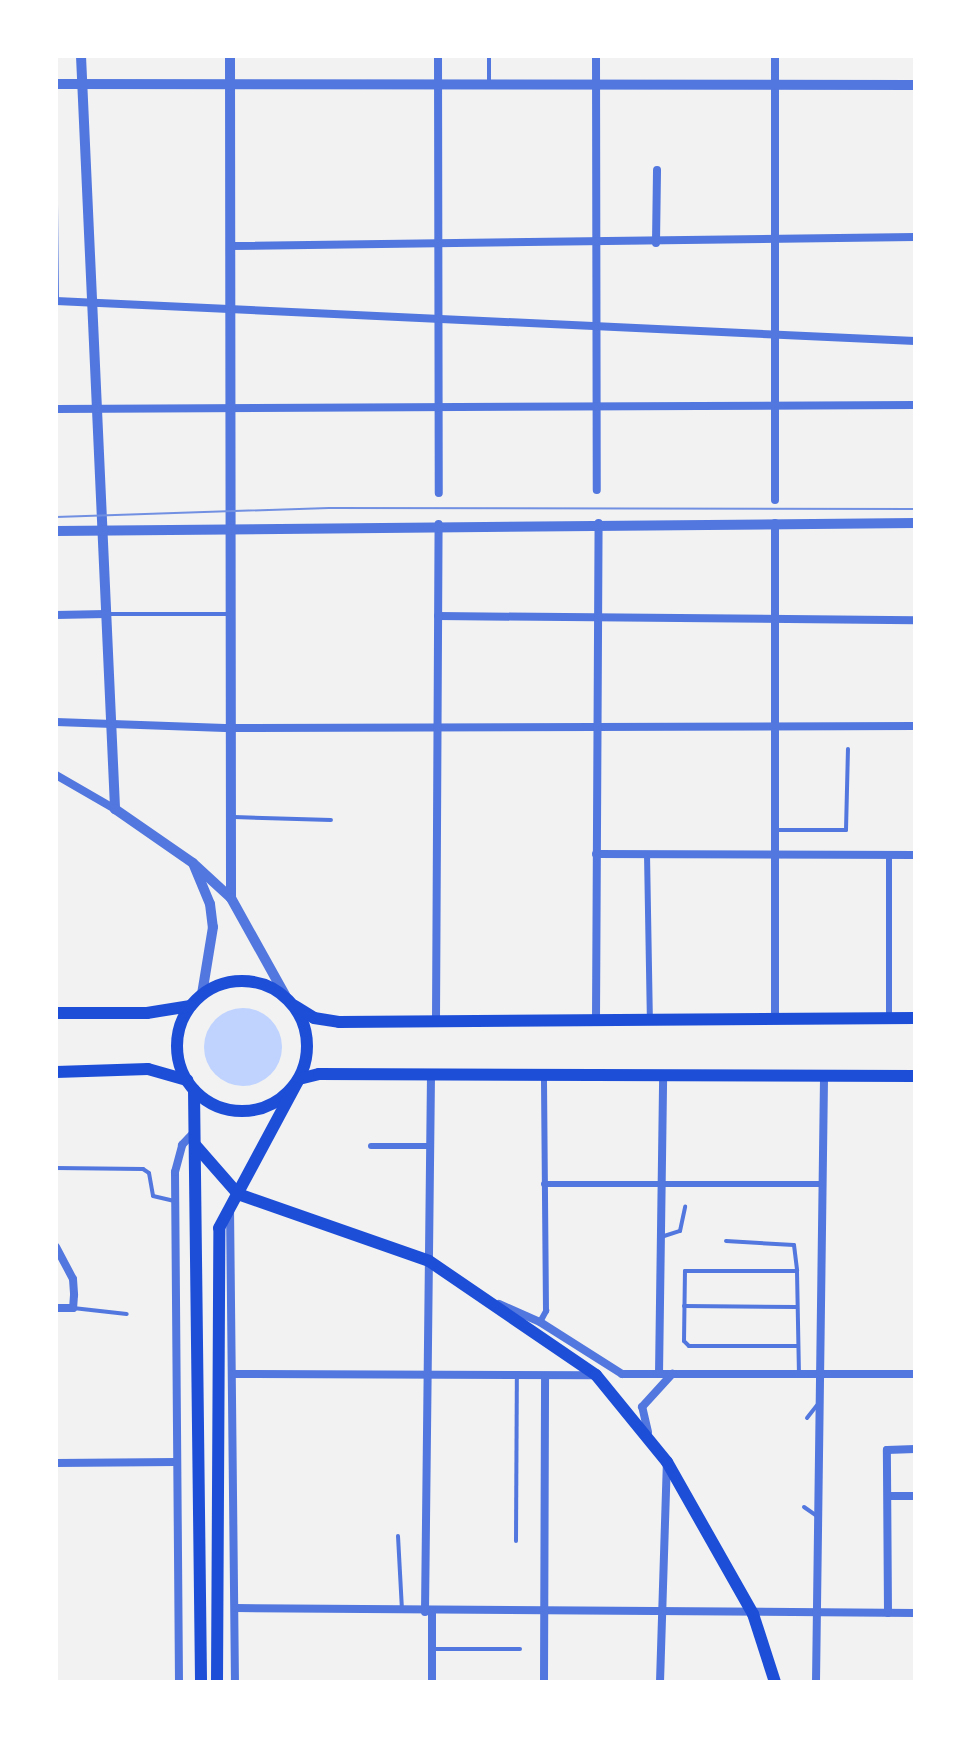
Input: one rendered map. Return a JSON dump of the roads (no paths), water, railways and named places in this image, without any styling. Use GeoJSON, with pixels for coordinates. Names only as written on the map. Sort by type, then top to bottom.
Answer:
{"type":"FeatureCollection","features":[{"type":"Feature","properties":{"kind":"main road"},"geometry":{"type":"LineString","coordinates":[[201,1682],[196,1146],[190,1085],[177,1042],[190,1006],[202,994],[225,982],[251,981],[327,1022],[915,1018]]}},
{"type":"Feature","properties":{"kind":"main road"},"geometry":{"type":"LineString","coordinates":[[217,1682],[215,1276],[219,1228],[299,1079],[307,1036],[291,1002]]}},
{"type":"Feature","properties":{"kind":"main road"},"geometry":{"type":"LineString","coordinates":[[56,1013],[147,1013],[190,1006]]}},
{"type":"Feature","properties":{"kind":"main road"},"geometry":{"type":"LineString","coordinates":[[56,1072],[148,1069],[190,1085],[225,1109],[249,1111],[283,1097],[299,1079],[319,1074],[915,1076]]}},
{"type":"Feature","properties":{"kind":"main road"},"geometry":{"type":"LineString","coordinates":[[196,1146],[234,1198],[429,1261],[498,1303],[596,1375],[648,1432],[667,1462],[753,1614],[775,1682]]}},
{"type":"Feature","properties":{"kind":"street"},"geometry":{"type":"LineString","coordinates":[[81,56],[115,809]]}},
{"type":"Feature","properties":{"kind":"street"},"geometry":{"type":"LineString","coordinates":[[230,56],[234,410],[231,898]]}},
{"type":"Feature","properties":{"kind":"street"},"geometry":{"type":"LineString","coordinates":[[438,56],[439,493]]}},
{"type":"Feature","properties":{"kind":"street"},"geometry":{"type":"LineString","coordinates":[[596,56],[597,490]]}},
{"type":"Feature","properties":{"kind":"street"},"geometry":{"type":"LineString","coordinates":[[775,56],[775,500]]}},
{"type":"Feature","properties":{"kind":"street"},"geometry":{"type":"LineString","coordinates":[[56,84],[915,85]]}},
{"type":"Feature","properties":{"kind":"street"},"geometry":{"type":"LineString","coordinates":[[656,243],[657,170]]}},
{"type":"Feature","properties":{"kind":"street"},"geometry":{"type":"LineString","coordinates":[[231,246],[597,245],[915,237]]}},
{"type":"Feature","properties":{"kind":"street"},"geometry":{"type":"LineString","coordinates":[[56,301],[775,332],[915,341]]}},
{"type":"Feature","properties":{"kind":"street"},"geometry":{"type":"LineString","coordinates":[[56,409],[915,405]]}},
{"type":"Feature","properties":{"kind":"street"},"geometry":{"type":"LineString","coordinates":[[775,523],[779,727],[775,1018]]}},
{"type":"Feature","properties":{"kind":"street"},"geometry":{"type":"LineString","coordinates":[[56,531],[234,525],[599,527],[915,523]]}},
{"type":"Feature","properties":{"kind":"street"},"geometry":{"type":"LineString","coordinates":[[436,1019],[439,524]]}},
{"type":"Feature","properties":{"kind":"street"},"geometry":{"type":"LineString","coordinates":[[596,1018],[599,527]]}},
{"type":"Feature","properties":{"kind":"street"},"geometry":{"type":"LineString","coordinates":[[56,615],[106,614]]}},
{"type":"Feature","properties":{"kind":"street"},"geometry":{"type":"LineString","coordinates":[[438,616],[915,620]]}},
{"type":"Feature","properties":{"kind":"street"},"geometry":{"type":"LineString","coordinates":[[56,722],[232,728],[915,726]]}},
{"type":"Feature","properties":{"kind":"street"},"geometry":{"type":"LineString","coordinates":[[56,775],[115,809],[193,863],[231,898],[291,1002]]}},
{"type":"Feature","properties":{"kind":"street"},"geometry":{"type":"LineString","coordinates":[[596,854],[915,855]]}},
{"type":"Feature","properties":{"kind":"street"},"geometry":{"type":"LineString","coordinates":[[647,854],[650,1019]]}},
{"type":"Feature","properties":{"kind":"street"},"geometry":{"type":"LineString","coordinates":[[889,855],[889,1018]]}},
{"type":"Feature","properties":{"kind":"street"},"geometry":{"type":"LineString","coordinates":[[193,863],[210,904],[213,927],[202,994]]}},
{"type":"Feature","properties":{"kind":"street"},"geometry":{"type":"LineString","coordinates":[[431,1074],[426,1377],[428,1612],[432,1682]]}},
{"type":"Feature","properties":{"kind":"street"},"geometry":{"type":"LineString","coordinates":[[540,1322],[546,1311],[544,1075]]}},
{"type":"Feature","properties":{"kind":"street"},"geometry":{"type":"LineString","coordinates":[[659,1374],[663,1075]]}},
{"type":"Feature","properties":{"kind":"street"},"geometry":{"type":"LineString","coordinates":[[816,1682],[824,1075]]}},
{"type":"Feature","properties":{"kind":"street"},"geometry":{"type":"LineString","coordinates":[[179,1682],[175,1172],[182,1145],[195,1131]]}},
{"type":"Feature","properties":{"kind":"street"},"geometry":{"type":"LineString","coordinates":[[371,1146],[430,1146]]}},
{"type":"Feature","properties":{"kind":"street"},"geometry":{"type":"LineString","coordinates":[[544,1184],[821,1184]]}},
{"type":"Feature","properties":{"kind":"street"},"geometry":{"type":"LineString","coordinates":[[234,1198],[235,1682]]}},
{"type":"Feature","properties":{"kind":"street"},"geometry":{"type":"LineString","coordinates":[[56,1247],[73,1279],[73,1308],[56,1308]]}},
{"type":"Feature","properties":{"kind":"street"},"geometry":{"type":"LineString","coordinates":[[498,1303],[540,1322],[607,1368],[659,1374],[915,1374]]}},
{"type":"Feature","properties":{"kind":"street"},"geometry":{"type":"LineString","coordinates":[[233,1374],[426,1377],[596,1375]]}},
{"type":"Feature","properties":{"kind":"street"},"geometry":{"type":"LineString","coordinates":[[648,1432],[642,1407],[672,1374]]}},
{"type":"Feature","properties":{"kind":"street"},"geometry":{"type":"LineString","coordinates":[[544,1682],[545,1376]]}},
{"type":"Feature","properties":{"kind":"street"},"geometry":{"type":"LineString","coordinates":[[888,1613],[887,1450],[915,1449]]}},
{"type":"Feature","properties":{"kind":"street"},"geometry":{"type":"LineString","coordinates":[[56,1463],[176,1462]]}},
{"type":"Feature","properties":{"kind":"street"},"geometry":{"type":"LineString","coordinates":[[660,1682],[667,1462]]}},
{"type":"Feature","properties":{"kind":"street"},"geometry":{"type":"LineString","coordinates":[[888,1496],[915,1496]]}},
{"type":"Feature","properties":{"kind":"street"},"geometry":{"type":"LineString","coordinates":[[236,1608],[660,1615],[915,1613]]}},
{"type":"Feature","properties":{"kind":"lane"},"geometry":{"type":"LineString","coordinates":[[489,56],[489,85]]}},
{"type":"Feature","properties":{"kind":"lane"},"geometry":{"type":"LineString","coordinates":[[56,204],[56,301]]}},
{"type":"Feature","properties":{"kind":"lane"},"geometry":{"type":"LineString","coordinates":[[106,614],[233,614]]}},
{"type":"Feature","properties":{"kind":"lane"},"geometry":{"type":"LineString","coordinates":[[777,830],[846,830],[848,749]]}},
{"type":"Feature","properties":{"kind":"lane"},"geometry":{"type":"LineString","coordinates":[[231,817],[331,820]]}},
{"type":"Feature","properties":{"kind":"lane"},"geometry":{"type":"LineString","coordinates":[[56,1168],[143,1169],[149,1173],[153,1196],[176,1201]]}},
{"type":"Feature","properties":{"kind":"lane"},"geometry":{"type":"LineString","coordinates":[[661,1237],[680,1231],[685,1207]]}},
{"type":"Feature","properties":{"kind":"lane"},"geometry":{"type":"LineString","coordinates":[[726,1241],[794,1245],[799,1374]]}},
{"type":"Feature","properties":{"kind":"lane"},"geometry":{"type":"LineString","coordinates":[[797,1271],[691,1268],[685,1271],[684,1341],[689,1346],[798,1346]]}},
{"type":"Feature","properties":{"kind":"lane"},"geometry":{"type":"LineString","coordinates":[[684,1306],[797,1307]]}},
{"type":"Feature","properties":{"kind":"lane"},"geometry":{"type":"LineString","coordinates":[[73,1308],[127,1314]]}},
{"type":"Feature","properties":{"kind":"lane"},"geometry":{"type":"LineString","coordinates":[[516,1541],[517,1376]]}},
{"type":"Feature","properties":{"kind":"lane"},"geometry":{"type":"LineString","coordinates":[[807,1418],[818,1403]]}},
{"type":"Feature","properties":{"kind":"lane"},"geometry":{"type":"LineString","coordinates":[[804,1507],[817,1516]]}},
{"type":"Feature","properties":{"kind":"lane"},"geometry":{"type":"LineString","coordinates":[[398,1536],[402,1611]]}},
{"type":"Feature","properties":{"kind":"lane"},"geometry":{"type":"LineString","coordinates":[[432,1649],[520,1649]]}},
{"type":"Feature","properties":{"kind":"water"},"geometry":{"type":"Polygon","coordinates":[[[243,1008],[258,1011],[270,1020],[279,1032],[282,1047],[279,1062],[270,1074],[258,1083],[243,1086],[228,1083],[216,1074],[207,1062],[204,1047],[207,1032],[216,1020],[228,1011],[243,1008]]]}},
{"type":"Feature","properties":{"kind":"tram line"},"geometry":{"type":"LineString","coordinates":[[56,517],[329,508],[915,509]]}}]}
